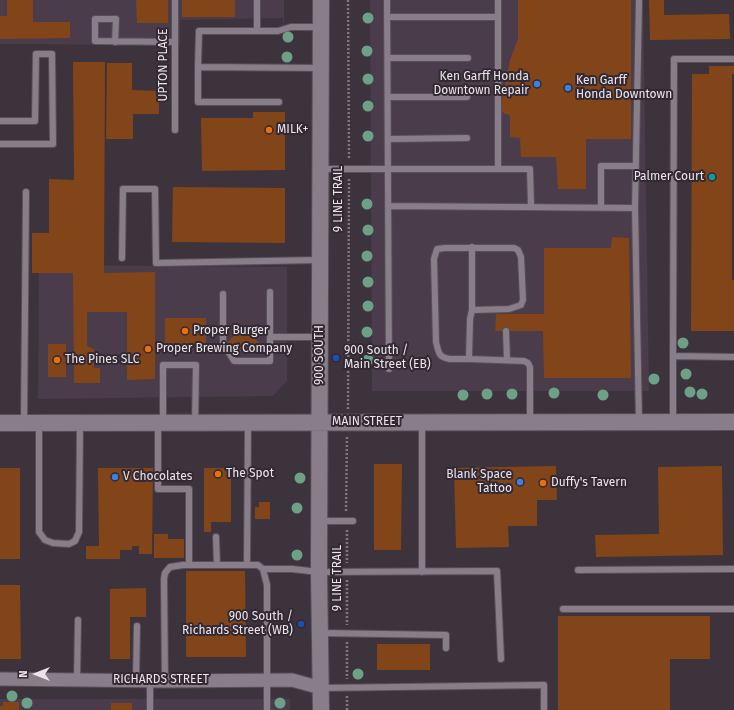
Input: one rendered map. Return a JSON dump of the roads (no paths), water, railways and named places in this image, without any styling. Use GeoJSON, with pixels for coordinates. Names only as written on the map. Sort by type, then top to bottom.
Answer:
{"type":"FeatureCollection","features":[{"type":"Feature","properties":{"kind":"street","name":"900 SOUTH"},"geometry":{"type":"LineString","coordinates":[[321,0],[321,710]]}},
{"type":"Feature","properties":{"kind":"street","name":"MAIN STREET"},"geometry":{"type":"LineString","coordinates":[[0,423],[734,422]]}},
{"type":"Feature","properties":{"kind":"street","name":"RICHARDS STREET"},"geometry":{"type":"LineString","coordinates":[[0,679],[165,681],[292,680],[321,688]]}},
{"type":"Feature","properties":{"kind":"lane","name":"UPTON PLACE"},"geometry":{"type":"LineString","coordinates":[[175,0],[175,130]]}},
{"type":"Feature","properties":{"kind":"lane"},"geometry":{"type":"LineString","coordinates":[[257,0],[257,31]]}},
{"type":"Feature","properties":{"kind":"lane"},"geometry":{"type":"LineString","coordinates":[[387,0],[389,139],[389,369]]}},
{"type":"Feature","properties":{"kind":"lane"},"geometry":{"type":"LineString","coordinates":[[498,0],[498,169]]}},
{"type":"Feature","properties":{"kind":"lane"},"geometry":{"type":"LineString","coordinates":[[639,0],[635,166],[639,422]]}},
{"type":"Feature","properties":{"kind":"lane"},"geometry":{"type":"LineString","coordinates":[[387,17],[498,17]]}},
{"type":"Feature","properties":{"kind":"lane"},"geometry":{"type":"LineString","coordinates":[[115,42],[116,19],[95,19],[95,41],[115,42],[175,42]]}},
{"type":"Feature","properties":{"kind":"lane"},"geometry":{"type":"LineString","coordinates":[[279,102],[198,102],[199,31],[278,31],[291,27],[321,27]]}},
{"type":"Feature","properties":{"kind":"lane"},"geometry":{"type":"LineString","coordinates":[[0,121],[35,121],[36,54],[52,54],[52,144],[0,144]]}},
{"type":"Feature","properties":{"kind":"lane"},"geometry":{"type":"LineString","coordinates":[[388,58],[468,58]]}},
{"type":"Feature","properties":{"kind":"lane"},"geometry":{"type":"LineString","coordinates":[[673,422],[674,59],[734,59]]}},
{"type":"Feature","properties":{"kind":"lane"},"geometry":{"type":"LineString","coordinates":[[198,67],[321,68]]}},
{"type":"Feature","properties":{"kind":"lane"},"geometry":{"type":"LineString","coordinates":[[388,97],[467,96]]}},
{"type":"Feature","properties":{"kind":"lane"},"geometry":{"type":"LineString","coordinates":[[389,139],[467,138]]}},
{"type":"Feature","properties":{"kind":"lane"},"geometry":{"type":"LineString","coordinates":[[602,207],[601,166],[635,166]]}},
{"type":"Feature","properties":{"kind":"lane"},"geometry":{"type":"LineString","coordinates":[[321,170],[530,169],[531,207]]}},
{"type":"Feature","properties":{"kind":"lane"},"geometry":{"type":"LineString","coordinates":[[122,258],[123,190],[155,189],[156,263],[320,260]]}},
{"type":"Feature","properties":{"kind":"lane"},"geometry":{"type":"LineString","coordinates":[[26,192],[32,422],[39,532],[44,540],[52,543],[69,544],[75,541],[79,532],[80,422]]}},
{"type":"Feature","properties":{"kind":"lane"},"geometry":{"type":"LineString","coordinates":[[389,206],[636,208]]}},
{"type":"Feature","properties":{"kind":"lane"},"geometry":{"type":"LineString","coordinates":[[469,359],[470,319],[472,310],[472,248]]}},
{"type":"Feature","properties":{"kind":"lane"},"geometry":{"type":"LineString","coordinates":[[472,310],[505,312],[521,304],[523,300],[521,257],[518,250],[514,248],[437,249],[434,259],[436,342],[439,353],[443,358],[450,360],[507,360],[524,361],[528,363],[530,367],[530,422]]}},
{"type":"Feature","properties":{"kind":"lane"},"geometry":{"type":"LineString","coordinates":[[223,294],[223,343],[234,361],[270,361],[270,292]]}},
{"type":"Feature","properties":{"kind":"lane"},"geometry":{"type":"LineString","coordinates":[[506,331],[507,360]]}},
{"type":"Feature","properties":{"kind":"lane"},"geometry":{"type":"LineString","coordinates":[[270,337],[320,337]]}},
{"type":"Feature","properties":{"kind":"lane"},"geometry":{"type":"LineString","coordinates":[[674,356],[734,357]]}},
{"type":"Feature","properties":{"kind":"lane"},"geometry":{"type":"LineString","coordinates":[[189,565],[189,489],[158,489],[163,365],[196,365],[195,423]]}},
{"type":"Feature","properties":{"kind":"lane"},"geometry":{"type":"LineString","coordinates":[[247,565],[248,422]]}},
{"type":"Feature","properties":{"kind":"lane"},"geometry":{"type":"LineString","coordinates":[[422,422],[422,572]]}},
{"type":"Feature","properties":{"kind":"lane"},"geometry":{"type":"LineString","coordinates":[[320,521],[350,521]]}},
{"type":"Feature","properties":{"kind":"lane"},"geometry":{"type":"LineString","coordinates":[[216,537],[217,565]]}},
{"type":"Feature","properties":{"kind":"lane"},"geometry":{"type":"LineString","coordinates":[[165,681],[165,573],[170,567],[189,565],[258,565],[263,569],[267,585],[267,710]]}},
{"type":"Feature","properties":{"kind":"lane"},"geometry":{"type":"LineString","coordinates":[[263,569],[292,569],[320,572],[497,571],[501,659]]}},
{"type":"Feature","properties":{"kind":"lane"},"geometry":{"type":"LineString","coordinates":[[578,570],[734,569]]}},
{"type":"Feature","properties":{"kind":"lane"},"geometry":{"type":"LineString","coordinates":[[563,609],[734,609]]}},
{"type":"Feature","properties":{"kind":"lane"},"geometry":{"type":"LineString","coordinates":[[77,680],[78,620]]}},
{"type":"Feature","properties":{"kind":"lane"},"geometry":{"type":"LineString","coordinates":[[136,680],[137,626]]}},
{"type":"Feature","properties":{"kind":"lane"},"geometry":{"type":"LineString","coordinates":[[320,633],[446,635],[446,648]]}},
{"type":"Feature","properties":{"kind":"lane"},"geometry":{"type":"LineString","coordinates":[[150,680],[150,710]]}},
{"type":"Feature","properties":{"kind":"lane"},"geometry":{"type":"LineString","coordinates":[[321,688],[544,685],[544,710]]}},
{"type":"Feature","properties":{"kind":"place","name":"Ken Garff Honda Downtown Repair"},"geometry":{"type":"Point","coordinates":[537,84]}},
{"type":"Feature","properties":{"kind":"place","name":"Ken Garff Honda Downtown"},"geometry":{"type":"Point","coordinates":[568,88]}},
{"type":"Feature","properties":{"kind":"place","name":"MILK+"},"geometry":{"type":"Point","coordinates":[269,130]}},
{"type":"Feature","properties":{"kind":"place","name":"Palmer Court"},"geometry":{"type":"Point","coordinates":[712,177]}},
{"type":"Feature","properties":{"kind":"place","name":"Proper Burger"},"geometry":{"type":"Point","coordinates":[185,331]}},
{"type":"Feature","properties":{"kind":"place","name":"Proper Brewing Company"},"geometry":{"type":"Point","coordinates":[148,349]}},
{"type":"Feature","properties":{"kind":"place","name":"900 South / Main Street (EB)"},"geometry":{"type":"Point","coordinates":[336,358]}},
{"type":"Feature","properties":{"kind":"place","name":"The Pines SLC"},"geometry":{"type":"Point","coordinates":[57,360]}},
{"type":"Feature","properties":{"kind":"place","name":"The Spot"},"geometry":{"type":"Point","coordinates":[218,474]}},
{"type":"Feature","properties":{"kind":"place","name":"V Chocolates"},"geometry":{"type":"Point","coordinates":[115,477]}},
{"type":"Feature","properties":{"kind":"place","name":"Blank Space Tattoo"},"geometry":{"type":"Point","coordinates":[520,482]}},
{"type":"Feature","properties":{"kind":"place","name":"Duffy's Tavern"},"geometry":{"type":"Point","coordinates":[543,483]}},
{"type":"Feature","properties":{"kind":"place","name":"900 South / Richards Street (WB)"},"geometry":{"type":"Point","coordinates":[301,624]}}]}
